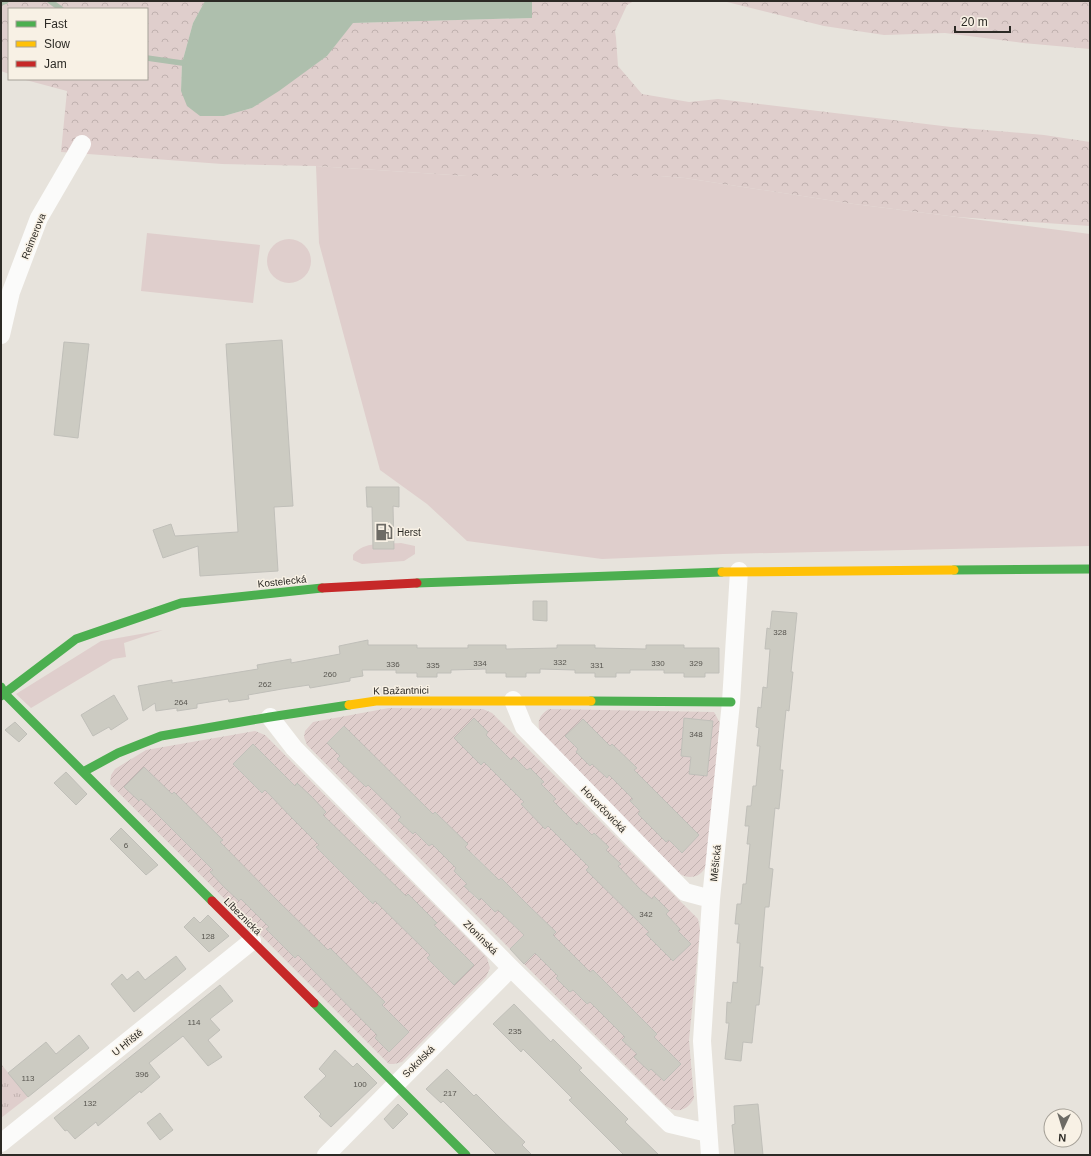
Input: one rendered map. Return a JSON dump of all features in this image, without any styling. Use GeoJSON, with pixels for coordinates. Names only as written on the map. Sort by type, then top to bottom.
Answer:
{"type":"FeatureCollection","features":[{"type":"Feature","properties":{"kind":"street","name":"Reimerova"},"geometry":{"type":"LineString","coordinates":[[1,335],[12,292],[39,218],[82,144]]}},
{"type":"Feature","properties":{"kind":"street","name":"Kostelecká"},"geometry":{"type":"LineString","coordinates":[[2,692],[76,639],[181,603],[329,587],[590,576],[739,571],[1090,569]]}},
{"type":"Feature","properties":{"kind":"street","name":"Měšická"},"geometry":{"type":"LineString","coordinates":[[710,1155],[702,1041],[711,899],[731,702],[739,571]]}},
{"type":"Feature","properties":{"kind":"street","name":"Líbeznická"},"geometry":{"type":"LineString","coordinates":[[2,692],[466,1155]]}},
{"type":"Feature","properties":{"kind":"street","name":"K Bažantnici"},"geometry":{"type":"LineString","coordinates":[[83,772],[118,753],[161,736],[270,716],[376,701],[513,700],[731,702]]}},
{"type":"Feature","properties":{"kind":"street","name":"Hovorčovická"},"geometry":{"type":"LineString","coordinates":[[513,700],[524,727],[685,892],[711,899]]}},
{"type":"Feature","properties":{"kind":"street","name":"Zlonínská"},"geometry":{"type":"LineString","coordinates":[[270,716],[294,748],[511,968],[670,1124],[708,1133]]}},
{"type":"Feature","properties":{"kind":"street","name":"U Hřiště"},"geometry":{"type":"LineString","coordinates":[[1,1143],[252,942]]}},
{"type":"Feature","properties":{"kind":"street","name":"Sokolská"},"geometry":{"type":"LineString","coordinates":[[326,1155],[511,968]]}},
{"type":"Feature","properties":{"kind":"green space"},"geometry":{"type":"Polygon","coordinates":[[[1,1],[205,1],[193,23],[182,63],[181,91],[200,116],[224,116],[252,108],[327,56],[352,23],[532,18],[532,1],[634,1],[627,5],[615,31],[618,66],[642,94],[689,102],[718,99],[951,127],[1044,135],[1090,142],[1090,226],[957,217],[854,204],[685,178],[660,176],[467,176],[316,166],[222,164],[61,152],[67,91],[26,80],[148,80],[148,8],[8,8],[8,74],[1,71],[1,1]]]}},
{"type":"Feature","properties":{"kind":"green space"},"geometry":{"type":"Polygon","coordinates":[[[723,1],[1090,1],[1090,49],[1023,43],[945,33],[884,35],[824,26],[723,1]]]}},
{"type":"Feature","properties":{"kind":"green space"},"geometry":{"type":"Polygon","coordinates":[[[316,166],[467,176],[660,176],[685,178],[854,204],[1090,234],[1090,546],[723,554],[602,559],[467,541],[427,504],[380,470],[319,243],[316,166]]]}},
{"type":"Feature","properties":{"kind":"green space"},"geometry":{"type":"Polygon","coordinates":[[[147,233],[260,245],[253,303],[141,291],[147,233]]]}},
{"type":"Feature","properties":{"kind":"green space"},"geometry":{"type":"Polygon","coordinates":[[[285,239],[293,239],[298,240],[305,245],[310,252],[310,270],[305,277],[298,282],[285,283],[277,280],[270,273],[267,265],[267,257],[270,249],[277,242],[285,239]]]}},
{"type":"Feature","properties":{"kind":"green space"},"geometry":{"type":"Polygon","coordinates":[[[401,543],[415,546],[415,554],[404,561],[362,564],[353,560],[353,555],[363,547],[375,544],[401,543]]]}},
{"type":"Feature","properties":{"kind":"green space"},"geometry":{"type":"Polygon","coordinates":[[[163,630],[124,643],[126,657],[113,659],[31,708],[16,694],[101,641],[163,630]]]}},
{"type":"Feature","properties":{"kind":"green space"},"geometry":{"type":"Polygon","coordinates":[[[389,708],[483,709],[492,713],[698,919],[700,930],[689,1040],[694,1098],[686,1108],[682,1110],[675,1110],[666,1106],[524,964],[555,932],[501,878],[499,880],[472,853],[454,871],[467,884],[464,886],[478,900],[481,898],[495,912],[498,910],[524,935],[510,949],[307,745],[304,737],[305,731],[313,722],[389,708]]]}},
{"type":"Feature","properties":{"kind":"green space"},"geometry":{"type":"Polygon","coordinates":[[[549,709],[714,712],[720,723],[706,866],[701,873],[691,877],[680,874],[541,734],[539,730],[539,720],[549,709]]]}},
{"type":"Feature","properties":{"kind":"green space"},"geometry":{"type":"Polygon","coordinates":[[[255,731],[265,735],[487,958],[490,968],[486,977],[402,1062],[389,1064],[110,784],[111,775],[115,769],[146,750],[255,731]]]}},
{"type":"Feature","properties":{"kind":"green space"},"geometry":{"type":"Polygon","coordinates":[[[1,1064],[28,1097],[1,1118],[1,1064]]]}},
{"type":"Feature","properties":{"kind":"shaded area"},"geometry":{"type":"Polygon","coordinates":[[[205,1],[532,1],[532,18],[353,23],[327,56],[279,91],[252,108],[224,116],[200,116],[187,106],[181,91],[182,63],[193,23],[205,1]]]}},
{"type":"Feature","properties":{"kind":"building"},"geometry":{"type":"Polygon","coordinates":[[[282,340],[293,506],[274,507],[278,571],[200,576],[198,546],[163,558],[153,530],[171,524],[175,536],[238,532],[226,344],[282,340]]]}},
{"type":"Feature","properties":{"kind":"building"},"geometry":{"type":"Polygon","coordinates":[[[64,342],[89,344],[78,438],[54,435],[64,342]]]}},
{"type":"Feature","properties":{"kind":"building"},"geometry":{"type":"Polygon","coordinates":[[[366,487],[399,487],[399,507],[393,506],[394,549],[373,549],[372,507],[367,507],[366,487]]]}},
{"type":"Feature","properties":{"kind":"building"},"geometry":{"type":"Polygon","coordinates":[[[533,601],[547,601],[547,621],[533,620],[533,601]]]}},
{"type":"Feature","properties":{"kind":"building"},"geometry":{"type":"Polygon","coordinates":[[[772,611],[797,613],[791,672],[793,672],[789,711],[786,710],[780,770],[783,770],[779,809],[775,808],[769,868],[773,869],[769,907],[765,907],[760,967],[763,967],[759,1005],[756,1005],[752,1043],[743,1042],[741,1061],[725,1059],[729,1023],[726,1023],[727,1002],[731,1003],[733,982],[737,983],[740,943],[737,943],[739,924],[735,924],[737,904],[741,904],[743,884],[746,884],[750,844],[747,844],[749,826],[745,826],[747,806],[751,806],[753,786],[756,786],[760,746],[757,746],[759,728],[756,727],[758,707],[761,708],[763,687],[767,688],[770,649],[765,649],[767,628],[770,629],[772,611]]]}},
{"type":"Feature","properties":{"kind":"building"},"geometry":{"type":"Polygon","coordinates":[[[368,640],[368,645],[417,645],[417,648],[468,648],[468,645],[506,645],[506,649],[557,648],[557,645],[595,645],[595,648],[646,649],[646,645],[684,645],[684,648],[719,648],[719,673],[705,673],[705,677],[684,677],[684,673],[664,673],[664,670],[630,670],[630,673],[616,673],[616,677],[595,677],[595,673],[575,673],[575,670],[540,669],[540,673],[526,673],[526,677],[506,677],[506,673],[486,673],[486,669],[451,670],[451,673],[437,673],[437,677],[417,677],[417,673],[396,673],[396,670],[362,670],[363,676],[350,678],[350,681],[310,688],[309,685],[282,689],[248,695],[249,699],[229,702],[228,699],[197,704],[197,708],[177,711],[177,708],[156,711],[155,703],[143,711],[138,686],[172,680],[172,683],[258,669],[257,665],[291,659],[291,663],[340,654],[339,646],[368,640]]]}},
{"type":"Feature","properties":{"kind":"building"},"geometry":{"type":"Polygon","coordinates":[[[114,695],[128,719],[111,730],[109,727],[93,736],[81,715],[114,695]]]}},
{"type":"Feature","properties":{"kind":"building"},"geometry":{"type":"Polygon","coordinates":[[[474,718],[488,732],[486,735],[511,760],[514,757],[527,770],[530,768],[544,782],[541,784],[556,799],[553,801],[577,825],[579,822],[592,835],[594,833],[609,847],[606,850],[621,864],[618,866],[641,890],[652,899],[654,896],[669,911],[666,914],[680,929],[678,931],[691,944],[673,961],[646,934],[649,932],[586,870],[589,867],[548,826],[545,829],[521,804],[524,802],[484,762],[481,765],[454,738],[474,718]]]}},
{"type":"Feature","properties":{"kind":"building"},"geometry":{"type":"Polygon","coordinates":[[[684,718],[713,721],[707,776],[689,774],[691,757],[681,756],[684,718]]]}},
{"type":"Feature","properties":{"kind":"building"},"geometry":{"type":"Polygon","coordinates":[[[583,719],[610,746],[612,744],[637,768],[634,770],[699,835],[682,853],[669,840],[666,842],[638,814],[640,811],[630,801],[633,799],[609,775],[607,778],[592,764],[590,766],[576,752],[578,749],[565,736],[583,719]]]}},
{"type":"Feature","properties":{"kind":"building"},"geometry":{"type":"Polygon","coordinates":[[[15,722],[27,734],[19,742],[5,730],[15,722]]]}},
{"type":"Feature","properties":{"kind":"building"},"geometry":{"type":"Polygon","coordinates":[[[344,726],[433,814],[435,812],[468,844],[465,847],[499,880],[501,878],[556,932],[553,935],[590,972],[593,970],[657,1034],[654,1037],[681,1064],[664,1081],[651,1069],[649,1071],[634,1057],[637,1054],[622,1040],[625,1037],[590,1002],[587,1004],[573,990],[570,992],[556,978],[558,976],[535,953],[524,964],[510,949],[524,935],[498,910],[495,912],[481,898],[479,900],[464,886],[467,884],[454,871],[456,868],[432,844],[429,846],[415,832],[413,834],[398,820],[401,817],[368,785],[366,787],[337,759],[340,756],[327,743],[344,726]]]}},
{"type":"Feature","properties":{"kind":"building"},"geometry":{"type":"Polygon","coordinates":[[[253,744],[295,786],[297,783],[312,797],[326,812],[323,815],[406,896],[408,894],[437,923],[434,925],[474,965],[454,985],[427,958],[430,955],[375,901],[373,904],[316,847],[319,845],[265,790],[262,793],[233,764],[253,744]]]}},
{"type":"Feature","properties":{"kind":"building"},"geometry":{"type":"Polygon","coordinates":[[[144,767],[172,794],[174,792],[223,840],[220,842],[276,899],[328,950],[330,948],[385,1002],[382,1005],[409,1032],[389,1052],[375,1038],[377,1035],[298,955],[295,958],[266,929],[269,927],[241,899],[239,901],[224,887],[210,872],[213,870],[154,811],[141,799],[139,801],[124,787],[144,767]]]}},
{"type":"Feature","properties":{"kind":"building"},"geometry":{"type":"Polygon","coordinates":[[[66,772],[87,794],[76,805],[54,783],[66,772]]]}},
{"type":"Feature","properties":{"kind":"building"},"geometry":{"type":"Polygon","coordinates":[[[121,828],[158,865],[146,875],[110,839],[121,828]]]}},
{"type":"Feature","properties":{"kind":"building"},"geometry":{"type":"Polygon","coordinates":[[[208,915],[229,936],[209,952],[184,927],[194,917],[200,923],[208,915]]]}},
{"type":"Feature","properties":{"kind":"building"},"geometry":{"type":"Polygon","coordinates":[[[176,956],[186,969],[134,1012],[111,984],[122,974],[127,980],[138,971],[145,980],[176,956]]]}},
{"type":"Feature","properties":{"kind":"building"},"geometry":{"type":"Polygon","coordinates":[[[220,985],[233,1001],[210,1019],[220,1030],[208,1040],[222,1057],[208,1066],[183,1036],[149,1063],[160,1077],[141,1093],[140,1091],[98,1126],[96,1122],[75,1139],[67,1130],[65,1131],[54,1118],[220,985]]]}},
{"type":"Feature","properties":{"kind":"building"},"geometry":{"type":"Polygon","coordinates":[[[514,1004],[551,1042],[553,1039],[582,1068],[579,1070],[628,1119],[625,1122],[659,1155],[624,1155],[569,1100],[572,1098],[523,1049],[521,1052],[493,1024],[514,1004]]]}},
{"type":"Feature","properties":{"kind":"building"},"geometry":{"type":"Polygon","coordinates":[[[79,1035],[89,1048],[28,1097],[8,1073],[46,1042],[56,1054],[79,1035]]]}},
{"type":"Feature","properties":{"kind":"building"},"geometry":{"type":"Polygon","coordinates":[[[335,1050],[353,1067],[357,1063],[377,1083],[331,1127],[319,1116],[321,1114],[304,1097],[326,1076],[319,1069],[335,1050]]]}},
{"type":"Feature","properties":{"kind":"building"},"geometry":{"type":"Polygon","coordinates":[[[447,1069],[474,1096],[476,1094],[525,1142],[522,1145],[532,1155],[497,1155],[443,1101],[441,1103],[426,1089],[447,1069]]]}},
{"type":"Feature","properties":{"kind":"building"},"geometry":{"type":"Polygon","coordinates":[[[398,1104],[408,1114],[393,1129],[384,1119],[398,1104]]]}},
{"type":"Feature","properties":{"kind":"building"},"geometry":{"type":"Polygon","coordinates":[[[758,1104],[763,1155],[735,1155],[732,1125],[735,1124],[734,1106],[758,1104]]]}},
{"type":"Feature","properties":{"kind":"building"},"geometry":{"type":"Polygon","coordinates":[[[160,1113],[173,1130],[160,1140],[147,1123],[160,1113]]]}},
{"type":"Feature","properties":{"kind":"waterway"},"geometry":{"type":"LineString","coordinates":[[1,3],[6,1]]}},
{"type":"Feature","properties":{"kind":"waterway"},"geometry":{"type":"LineString","coordinates":[[50,1],[60,8]]}},
{"type":"Feature","properties":{"kind":"waterway"},"geometry":{"type":"LineString","coordinates":[[148,58],[182,63],[189,60]]}},
{"type":"Feature","properties":{"kind":"traffic: fast"},"geometry":{"type":"LineString","coordinates":[[954,570],[1090,569]]}},
{"type":"Feature","properties":{"kind":"traffic: fast"},"geometry":{"type":"LineString","coordinates":[[417,583],[722,572]]}},
{"type":"Feature","properties":{"kind":"traffic: fast"},"geometry":{"type":"LineString","coordinates":[[1,696],[76,639],[181,603],[322,588]]}},
{"type":"Feature","properties":{"kind":"traffic: fast"},"geometry":{"type":"LineString","coordinates":[[1,687],[4,693],[212,901]]}},
{"type":"Feature","properties":{"kind":"traffic: fast"},"geometry":{"type":"LineString","coordinates":[[591,701],[731,702]]}},
{"type":"Feature","properties":{"kind":"traffic: fast"},"geometry":{"type":"LineString","coordinates":[[83,772],[118,753],[161,736],[349,705]]}},
{"type":"Feature","properties":{"kind":"traffic: fast"},"geometry":{"type":"LineString","coordinates":[[314,1003],[466,1155]]}},
{"type":"Feature","properties":{"kind":"traffic: slow"},"geometry":{"type":"LineString","coordinates":[[722,572],[954,570]]}},
{"type":"Feature","properties":{"kind":"traffic: slow"},"geometry":{"type":"LineString","coordinates":[[349,705],[376,701],[591,701]]}},
{"type":"Feature","properties":{"kind":"traffic: jam"},"geometry":{"type":"LineString","coordinates":[[322,588],[417,583]]}},
{"type":"Feature","properties":{"kind":"traffic: jam"},"geometry":{"type":"LineString","coordinates":[[212,901],[314,1003]]}},
{"type":"Feature","properties":{"kind":"place","name":"Herst"},"geometry":{"type":"Point","coordinates":[384,532]}}]}
